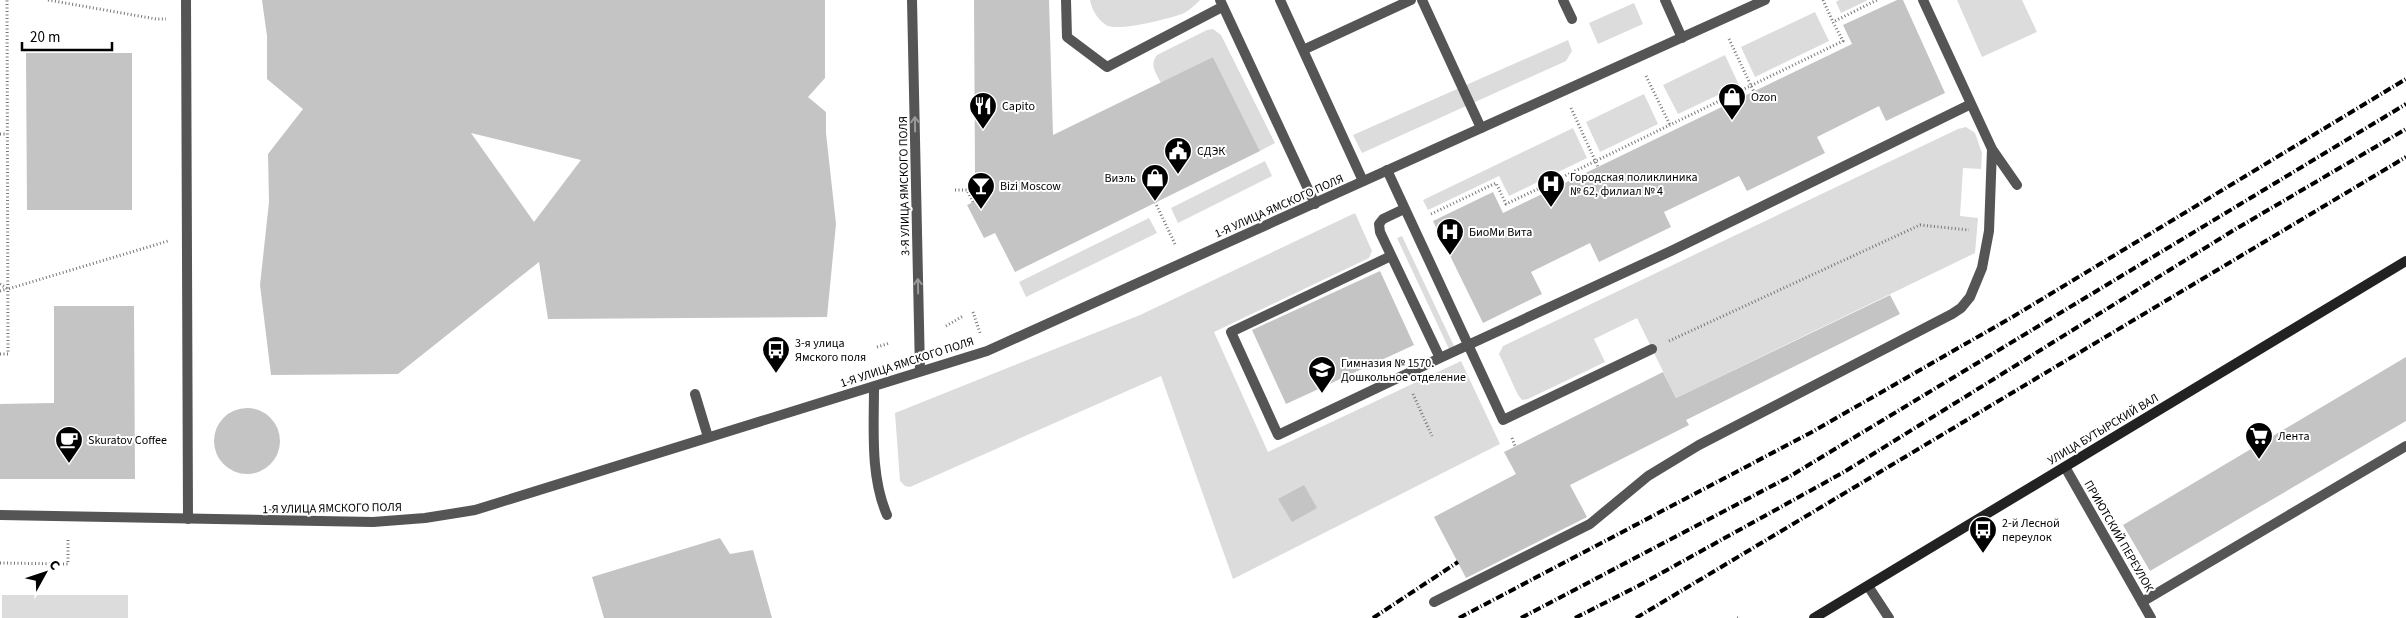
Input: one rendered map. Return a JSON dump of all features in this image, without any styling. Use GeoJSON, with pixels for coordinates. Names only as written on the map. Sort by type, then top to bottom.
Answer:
{"type":"FeatureCollection","features":[{"type":"Feature","properties":{"kind":"street"},"geometry":{"type":"LineString","coordinates":[[186,0],[188,519]]}},
{"type":"Feature","properties":{"kind":"street","name":"3-Я УЛИЦА ЯМСКОГО ПОЛЯ"},"geometry":{"type":"LineString","coordinates":[[912,0],[920,371]]}},
{"type":"Feature","properties":{"kind":"street"},"geometry":{"type":"LineString","coordinates":[[1066,0],[1067,37],[1107,67],[1221,3],[1315,204]]}},
{"type":"Feature","properties":{"kind":"street"},"geometry":{"type":"LineString","coordinates":[[1280,0],[1363,181]]}},
{"type":"Feature","properties":{"kind":"street"},"geometry":{"type":"LineString","coordinates":[[1303,50],[1411,0]]}},
{"type":"Feature","properties":{"kind":"street"},"geometry":{"type":"LineString","coordinates":[[1422,0],[1481,128]]}},
{"type":"Feature","properties":{"kind":"street"},"geometry":{"type":"LineString","coordinates":[[1563,0],[1572,19]]}},
{"type":"Feature","properties":{"kind":"street"},"geometry":{"type":"LineString","coordinates":[[1665,0],[1682,38]]}},
{"type":"Feature","properties":{"kind":"street","name":"1-Я УЛИЦА ЯМСКОГО ПОЛЯ"},"geometry":{"type":"LineString","coordinates":[[0,515],[373,522],[475,510],[874,387],[987,350],[1765,0]]}},
{"type":"Feature","properties":{"kind":"street"},"geometry":{"type":"LineString","coordinates":[[1923,0],[1992,149],[2017,185]]}},
{"type":"Feature","properties":{"kind":"street"},"geometry":{"type":"LineString","coordinates":[[1392,256],[1231,332],[1278,435],[1671,251],[1972,104]]}},
{"type":"Feature","properties":{"kind":"street"},"geometry":{"type":"LineString","coordinates":[[1434,602],[1590,524],[1648,476],[1699,445],[1961,308],[1977,285],[1989,232],[1992,149]]}},
{"type":"Feature","properties":{"kind":"street"},"geometry":{"type":"LineString","coordinates":[[1387,170],[1503,420],[1652,349]]}},
{"type":"Feature","properties":{"kind":"street"},"geometry":{"type":"LineString","coordinates":[[1404,209],[1383,219],[1379,224],[1380,232],[1440,358]]}},
{"type":"Feature","properties":{"kind":"street","name":"УЛИЦА БУТЫРСКИЙ ВАЛ"},"geometry":{"type":"LineString","coordinates":[[1814,618],[2406,261]]}},
{"type":"Feature","properties":{"kind":"street"},"geometry":{"type":"LineString","coordinates":[[874,387],[876,481],[879,498],[887,516]]}},
{"type":"Feature","properties":{"kind":"street"},"geometry":{"type":"LineString","coordinates":[[695,394],[708,437]]}},
{"type":"Feature","properties":{"kind":"street"},"geometry":{"type":"LineString","coordinates":[[2142,602],[2406,446]]}},
{"type":"Feature","properties":{"kind":"street","name":"ПРИЮТСКИЙ ПЕРЕУЛОК"},"geometry":{"type":"LineString","coordinates":[[2065,467],[2151,618]]}},
{"type":"Feature","properties":{"kind":"street"},"geometry":{"type":"LineString","coordinates":[[1868,586],[1889,618]]}},
{"type":"Feature","properties":{"kind":"path"},"geometry":{"type":"LineString","coordinates":[[0,354],[8,354],[7,0]]}},
{"type":"Feature","properties":{"kind":"path"},"geometry":{"type":"LineString","coordinates":[[48,0],[156,19],[186,19]]}},
{"type":"Feature","properties":{"kind":"path"},"geometry":{"type":"LineString","coordinates":[[1426,216],[1496,183],[1506,204],[1843,41],[1823,0]]}},
{"type":"Feature","properties":{"kind":"path"},"geometry":{"type":"LineString","coordinates":[[1833,22],[1877,0]]}},
{"type":"Feature","properties":{"kind":"path"},"geometry":{"type":"LineString","coordinates":[[1727,36],[1754,92]]}},
{"type":"Feature","properties":{"kind":"path"},"geometry":{"type":"LineString","coordinates":[[1800,62],[1802,68]]}},
{"type":"Feature","properties":{"kind":"path"},"geometry":{"type":"LineString","coordinates":[[1645,74],[1670,125]]}},
{"type":"Feature","properties":{"kind":"path"},"geometry":{"type":"LineString","coordinates":[[1571,108],[1598,167]]}},
{"type":"Feature","properties":{"kind":"path"},"geometry":{"type":"LineString","coordinates":[[0,134],[7,134]]}},
{"type":"Feature","properties":{"kind":"path"},"geometry":{"type":"LineString","coordinates":[[1542,187],[1545,192]]}},
{"type":"Feature","properties":{"kind":"path"},"geometry":{"type":"LineString","coordinates":[[955,190],[967,190],[973,202]]}},
{"type":"Feature","properties":{"kind":"path"},"geometry":{"type":"LineString","coordinates":[[1155,202],[1184,262]]}},
{"type":"Feature","properties":{"kind":"path"},"geometry":{"type":"LineString","coordinates":[[1652,349],[1920,225],[1989,232]]}},
{"type":"Feature","properties":{"kind":"path"},"geometry":{"type":"LineString","coordinates":[[0,291],[186,235]]}},
{"type":"Feature","properties":{"kind":"path"},"geometry":{"type":"LineString","coordinates":[[0,284],[8,289]]}},
{"type":"Feature","properties":{"kind":"path"},"geometry":{"type":"LineString","coordinates":[[973,312],[981,336]]}},
{"type":"Feature","properties":{"kind":"path"},"geometry":{"type":"LineString","coordinates":[[946,326],[963,316]]}},
{"type":"Feature","properties":{"kind":"path"},"geometry":{"type":"LineString","coordinates":[[877,346],[890,343]]}},
{"type":"Feature","properties":{"kind":"path"},"geometry":{"type":"LineString","coordinates":[[1404,375],[1432,436]]}},
{"type":"Feature","properties":{"kind":"path"},"geometry":{"type":"LineString","coordinates":[[0,563],[68,564],[68,540]]}},
{"type":"Feature","properties":{"kind":"shaded area"},"geometry":{"type":"Polygon","coordinates":[[[1090,0],[1200,0],[1182,14],[1166,19],[1132,26],[1112,27],[1103,23],[1095,14],[1090,0]]]}},
{"type":"Feature","properties":{"kind":"shaded area"},"geometry":{"type":"Polygon","coordinates":[[[1839,0],[1868,0],[1841,13],[1836,2],[1839,0]]]}},
{"type":"Feature","properties":{"kind":"shaded area"},"geometry":{"type":"Polygon","coordinates":[[[1957,0],[2022,0],[2037,32],[1982,57],[1957,0]]]}},
{"type":"Feature","properties":{"kind":"shaded area"},"geometry":{"type":"Polygon","coordinates":[[[1634,3],[1643,24],[1598,44],[1589,23],[1634,3]]]}},
{"type":"Feature","properties":{"kind":"shaded area"},"geometry":{"type":"Polygon","coordinates":[[[1815,12],[1829,41],[1755,77],[1741,47],[1815,12]]]}},
{"type":"Feature","properties":{"kind":"shaded area"},"geometry":{"type":"Polygon","coordinates":[[[1213,29],[1221,35],[1275,143],[1260,151],[1213,57],[1161,83],[1155,72],[1153,66],[1157,55],[1207,30],[1213,29]]]}},
{"type":"Feature","properties":{"kind":"shaded area"},"geometry":{"type":"Polygon","coordinates":[[[1568,40],[1572,51],[1566,61],[1362,153],[1353,135],[1568,40]]]}},
{"type":"Feature","properties":{"kind":"shaded area"},"geometry":{"type":"Polygon","coordinates":[[[1725,55],[1739,85],[1678,114],[1663,85],[1725,55]]]}},
{"type":"Feature","properties":{"kind":"shaded area"},"geometry":{"type":"Polygon","coordinates":[[[1644,94],[1658,124],[1600,152],[1586,122],[1644,94]]]}},
{"type":"Feature","properties":{"kind":"shaded area"},"geometry":{"type":"Polygon","coordinates":[[[1966,127],[1975,133],[1982,153],[1981,169],[1963,168],[1960,216],[1978,218],[1975,253],[1676,398],[1637,318],[1594,339],[1605,362],[1528,399],[1522,400],[1518,395],[1499,354],[1503,346],[1958,129],[1966,127]]]}},
{"type":"Feature","properties":{"kind":"shaded area"},"geometry":{"type":"Polygon","coordinates":[[[1573,128],[1587,158],[1509,196],[1499,176],[1428,210],[1423,200],[1573,128]]]}},
{"type":"Feature","properties":{"kind":"shaded area"},"geometry":{"type":"Polygon","coordinates":[[[1265,161],[1272,176],[1178,223],[1171,208],[1265,161]]]}},
{"type":"Feature","properties":{"kind":"shaded area","name":"Гимназия № 1570. Дошкольное отделение"},"geometry":{"type":"Polygon","coordinates":[[[1355,213],[1372,251],[1369,258],[1214,332],[1268,452],[1461,361],[1500,444],[1233,579],[1161,376],[910,487],[905,486],[900,481],[895,413],[1140,315],[1355,213]]]}},
{"type":"Feature","properties":{"kind":"shaded area"},"geometry":{"type":"Polygon","coordinates":[[[1149,218],[1157,233],[1026,297],[1019,282],[1149,218]]]}},
{"type":"Feature","properties":{"kind":"shaded area"},"geometry":{"type":"Polygon","coordinates":[[[1402,236],[1454,346],[1449,349],[1397,238],[1402,236]]]}},
{"type":"Feature","properties":{"kind":"shaded area"},"geometry":{"type":"Polygon","coordinates":[[[2,595],[128,595],[128,618],[2,618],[2,595]]]}},
{"type":"Feature","properties":{"kind":"building"},"geometry":{"type":"Polygon","coordinates":[[[262,0],[825,0],[825,78],[808,97],[826,112],[826,133],[836,224],[827,317],[548,319],[539,262],[398,374],[271,375],[260,285],[269,202],[268,154],[303,109],[267,79],[267,36],[262,0]],[[471,133],[534,222],[581,160],[471,133]]]}},
{"type":"Feature","properties":{"kind":"building"},"geometry":{"type":"Polygon","coordinates":[[[974,0],[1049,0],[1053,135],[1213,57],[1260,151],[1015,272],[995,233],[984,238],[967,205],[980,199],[973,176],[975,175],[974,0]]]}},
{"type":"Feature","properties":{"kind":"building"},"geometry":{"type":"Polygon","coordinates":[[[1897,0],[1903,0],[1945,93],[1886,121],[1879,106],[1817,137],[1825,153],[1747,191],[1739,176],[1664,212],[1671,227],[1599,262],[1590,243],[1531,272],[1542,294],[1483,323],[1433,221],[1493,192],[1503,213],[1852,44],[1843,25],[1897,0]]]}},
{"type":"Feature","properties":{"kind":"building"},"geometry":{"type":"Polygon","coordinates":[[[26,53],[132,53],[132,210],[27,210],[26,53]]]}},
{"type":"Feature","properties":{"kind":"building"},"geometry":{"type":"Polygon","coordinates":[[[1380,271],[1414,345],[1286,404],[1252,330],[1380,271]]]}},
{"type":"Feature","properties":{"kind":"building"},"geometry":{"type":"Polygon","coordinates":[[[1890,295],[1900,314],[1686,420],[1689,425],[1570,485],[1587,517],[1466,578],[1434,517],[1516,474],[1504,452],[1663,372],[1676,398],[1890,295]]]}},
{"type":"Feature","properties":{"kind":"building"},"geometry":{"type":"Polygon","coordinates":[[[54,306],[134,306],[135,479],[0,479],[0,404],[54,403],[54,306]]]}},
{"type":"Feature","properties":{"kind":"building"},"geometry":{"type":"Polygon","coordinates":[[[2406,357],[2406,421],[2150,571],[2123,525],[2406,357]]]}},
{"type":"Feature","properties":{"kind":"building"},"geometry":{"type":"Polygon","coordinates":[[[247,408],[259,411],[270,418],[277,429],[280,441],[277,453],[270,464],[259,471],[247,474],[235,471],[224,464],[217,453],[214,441],[217,429],[224,418],[235,411],[247,408]]]}},
{"type":"Feature","properties":{"kind":"building"},"geometry":{"type":"Polygon","coordinates":[[[1304,485],[1317,508],[1292,522],[1278,499],[1304,485]]]}},
{"type":"Feature","properties":{"kind":"building"},"geometry":{"type":"Polygon","coordinates":[[[720,538],[730,554],[753,550],[772,618],[604,618],[592,577],[720,538]]]}},
{"type":"Feature","properties":{"kind":"railway"},"geometry":{"type":"LineString","coordinates":[[1459,618],[1812,432],[2014,316],[2406,79]]}},
{"type":"Feature","properties":{"kind":"railway"},"geometry":{"type":"LineString","coordinates":[[1521,618],[1787,478],[2406,104]]}},
{"type":"Feature","properties":{"kind":"railway"},"geometry":{"type":"LineString","coordinates":[[1575,618],[1638,586],[1844,472],[2234,230],[2406,129]]}},
{"type":"Feature","properties":{"kind":"railway"},"geometry":{"type":"LineString","coordinates":[[1636,618],[2406,157]]}},
{"type":"Feature","properties":{"kind":"railway"},"geometry":{"type":"LineString","coordinates":[[1373,618],[1458,562]]}},
{"type":"Feature","properties":{"kind":"place","name":"Ozon"},"geometry":{"type":"Point","coordinates":[1732,121]}},
{"type":"Feature","properties":{"kind":"place","name":"Capito"},"geometry":{"type":"Point","coordinates":[983,130]}},
{"type":"Feature","properties":{"kind":"place","name":"СДЭК"},"geometry":{"type":"Point","coordinates":[1178,175]}},
{"type":"Feature","properties":{"kind":"place","name":"Виэль"},"geometry":{"type":"Point","coordinates":[1155,202]}},
{"type":"Feature","properties":{"kind":"place","name":"Городская поликлиника № 62, филиал № 4"},"geometry":{"type":"Point","coordinates":[1551,208]}},
{"type":"Feature","properties":{"kind":"place","name":"Bizi Moscow"},"geometry":{"type":"Point","coordinates":[981,210]}},
{"type":"Feature","properties":{"kind":"place","name":"БиоМи Вита"},"geometry":{"type":"Point","coordinates":[1450,256]}},
{"type":"Feature","properties":{"kind":"place","name":"3-я улица Ямского поля"},"geometry":{"type":"Point","coordinates":[776,374]}},
{"type":"Feature","properties":{"kind":"place","name":"Гимназия № 1570. Дошкольное отделение"},"geometry":{"type":"Point","coordinates":[1322,394]}},
{"type":"Feature","properties":{"kind":"place","name":"Лента"},"geometry":{"type":"Point","coordinates":[2259,460]}},
{"type":"Feature","properties":{"kind":"place","name":"Skuratov Coffee"},"geometry":{"type":"Point","coordinates":[69,464]}},
{"type":"Feature","properties":{"kind":"place","name":"2-й Лесной переулок"},"geometry":{"type":"Point","coordinates":[1983,554]}}]}
